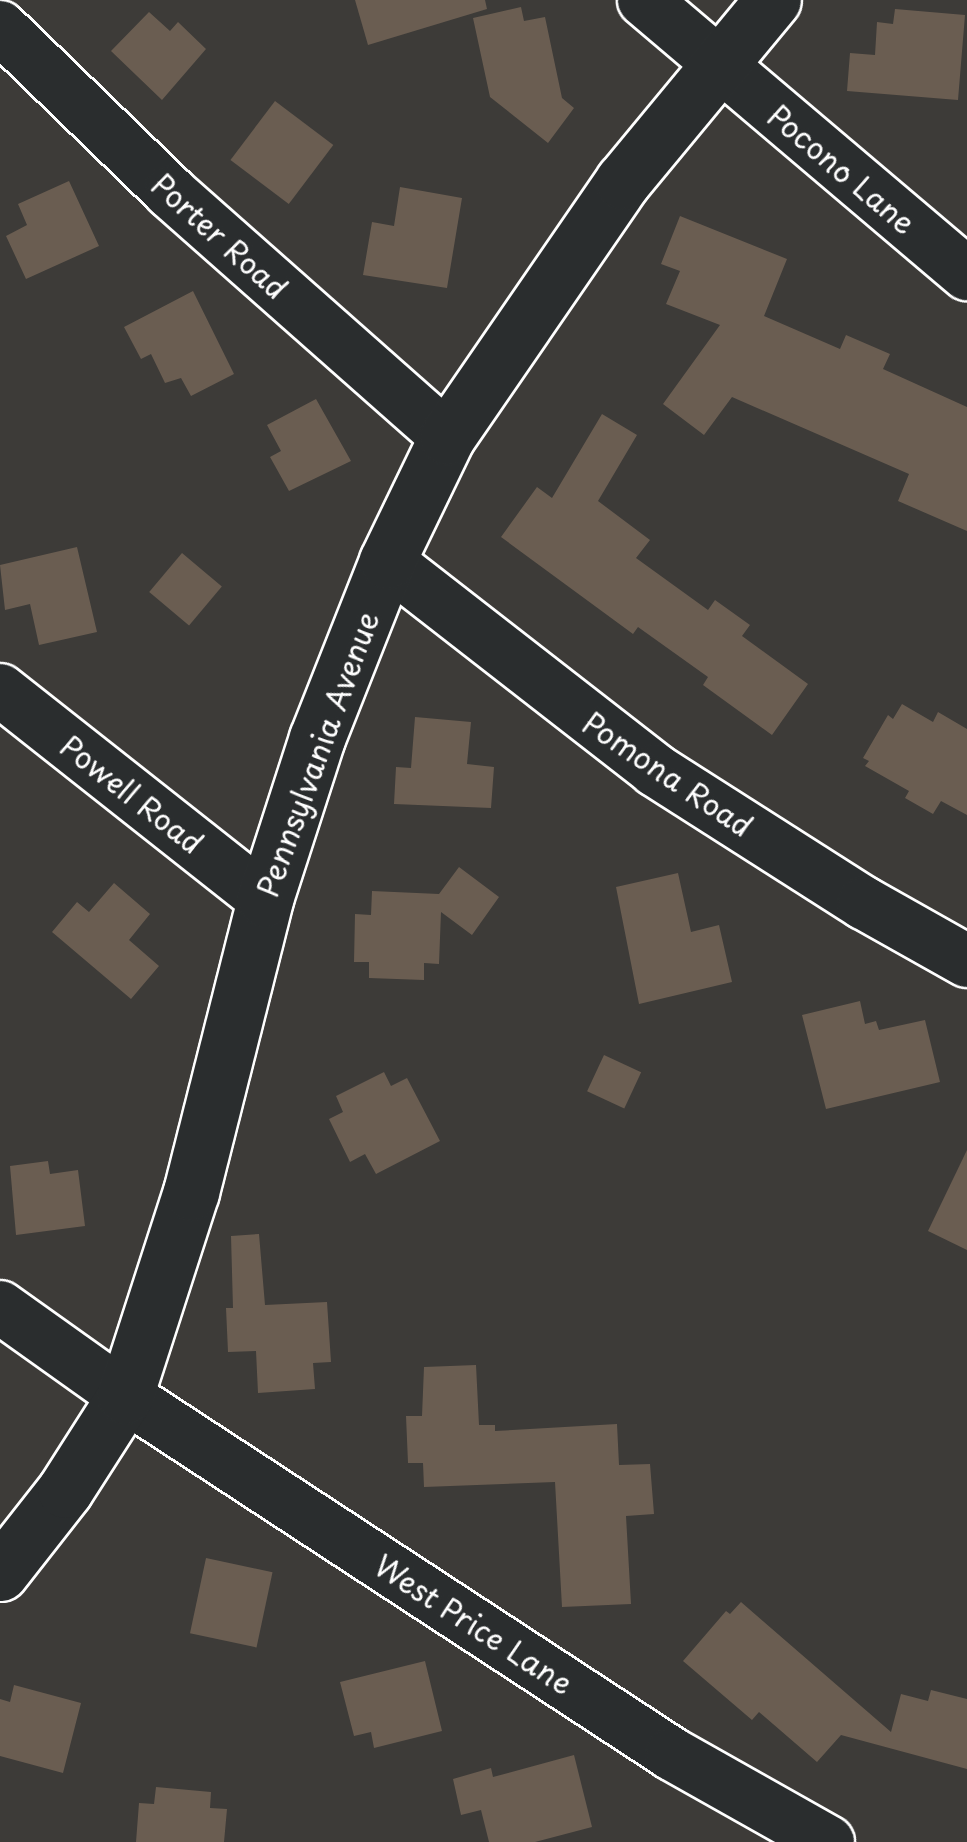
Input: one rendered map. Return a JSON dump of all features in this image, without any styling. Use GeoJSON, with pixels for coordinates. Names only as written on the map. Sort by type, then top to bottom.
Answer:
{"type":"FeatureCollection","features":[{"type":"Feature","properties":{"kind":"street","name":"Pocono Lane"},"geometry":{"type":"LineString","coordinates":[[644,0],[967,274]]}},
{"type":"Feature","properties":{"kind":"street","name":"Pennsylvania Avenue"},"geometry":{"type":"LineString","coordinates":[[0,1574],[65,1490],[125,1396],[190,1192],[265,899],[317,738],[387,561],[447,438],[623,181],[773,0]]}},
{"type":"Feature","properties":{"kind":"street","name":"Porter Road"},"geometry":{"type":"LineString","coordinates":[[0,27],[155,179],[447,438]]}},
{"type":"Feature","properties":{"kind":"street","name":"Pomona Road"},"geometry":{"type":"LineString","coordinates":[[387,561],[655,770],[864,903],[967,962]]}},
{"type":"Feature","properties":{"kind":"street","name":"Powell Road"},"geometry":{"type":"LineString","coordinates":[[0,690],[265,899]]}},
{"type":"Feature","properties":{"kind":"street","name":"West Price Lane"},"geometry":{"type":"LineString","coordinates":[[0,1306],[125,1396],[672,1754],[828,1842]]}},
{"type":"Feature","properties":{"kind":"building"},"geometry":{"type":"Polygon","coordinates":[[[355,0],[485,0],[487,9],[368,45],[355,0]]]}},
{"type":"Feature","properties":{"kind":"building"},"geometry":{"type":"Polygon","coordinates":[[[521,7],[524,21],[545,17],[562,98],[574,108],[548,143],[490,97],[473,18],[521,7]]]}},
{"type":"Feature","properties":{"kind":"building"},"geometry":{"type":"Polygon","coordinates":[[[895,9],[965,15],[958,100],[847,91],[850,53],[875,55],[877,22],[893,24],[895,9]]]}},
{"type":"Feature","properties":{"kind":"building"},"geometry":{"type":"Polygon","coordinates":[[[149,12],[170,31],[178,22],[206,49],[162,100],[111,51],[149,12]]]}},
{"type":"Feature","properties":{"kind":"building"},"geometry":{"type":"Polygon","coordinates":[[[275,101],[333,145],[289,204],[230,160],[275,101]]]}},
{"type":"Feature","properties":{"kind":"building"},"geometry":{"type":"Polygon","coordinates":[[[69,181],[99,246],[26,279],[6,236],[27,225],[18,204],[69,181]]]}},
{"type":"Feature","properties":{"kind":"building"},"geometry":{"type":"Polygon","coordinates":[[[400,187],[462,198],[447,288],[363,275],[372,222],[394,226],[400,187]]]}},
{"type":"Feature","properties":{"kind":"building"},"geometry":{"type":"Polygon","coordinates":[[[680,216],[787,259],[764,316],[840,349],[846,335],[890,354],[883,369],[967,407],[967,531],[898,501],[909,474],[732,397],[704,435],[663,404],[720,325],[666,304],[680,271],[661,264],[680,216]]]}},
{"type":"Feature","properties":{"kind":"building"},"geometry":{"type":"Polygon","coordinates":[[[193,291],[234,374],[191,396],[181,378],[165,383],[151,354],[141,359],[124,327],[193,291]]]}},
{"type":"Feature","properties":{"kind":"building"},"geometry":{"type":"Polygon","coordinates":[[[316,399],[351,461],[289,491],[270,457],[281,451],[267,425],[316,399]]]}},
{"type":"Feature","properties":{"kind":"building"},"geometry":{"type":"Polygon","coordinates":[[[602,414],[637,435],[598,501],[650,540],[636,558],[708,610],[715,600],[750,625],[742,636],[808,684],[772,735],[703,685],[708,677],[638,627],[633,634],[501,537],[537,487],[552,498],[602,414]]]}},
{"type":"Feature","properties":{"kind":"building"},"geometry":{"type":"Polygon","coordinates":[[[77,547],[97,632],[39,645],[30,604],[5,610],[0,565],[77,547]]]}},
{"type":"Feature","properties":{"kind":"building"},"geometry":{"type":"Polygon","coordinates":[[[182,553],[222,586],[189,625],[149,592],[182,553]]]}},
{"type":"Feature","properties":{"kind":"building"},"geometry":{"type":"Polygon","coordinates":[[[902,704],[933,722],[938,712],[967,729],[967,815],[941,801],[933,814],[905,798],[909,791],[865,766],[869,761],[863,758],[888,715],[893,719],[902,704]]]}},
{"type":"Feature","properties":{"kind":"building"},"geometry":{"type":"Polygon","coordinates":[[[415,717],[471,722],[467,764],[494,767],[491,808],[394,804],[396,767],[411,768],[415,717]]]}},
{"type":"Feature","properties":{"kind":"building"},"geometry":{"type":"Polygon","coordinates":[[[459,867],[499,897],[472,935],[441,912],[439,964],[424,963],[424,980],[369,978],[369,962],[354,962],[355,914],[371,915],[372,891],[439,894],[459,867]]]}},
{"type":"Feature","properties":{"kind":"building"},"geometry":{"type":"Polygon","coordinates":[[[678,873],[691,932],[719,925],[732,982],[639,1004],[616,887],[678,873]]]}},
{"type":"Feature","properties":{"kind":"building"},"geometry":{"type":"Polygon","coordinates":[[[114,883],[150,914],[129,940],[159,966],[131,999],[52,932],[77,902],[89,912],[114,883]]]}},
{"type":"Feature","properties":{"kind":"building"},"geometry":{"type":"Polygon","coordinates":[[[860,1001],[865,1024],[876,1021],[879,1030],[925,1020],[940,1082],[826,1109],[802,1015],[860,1001]]]}},
{"type":"Feature","properties":{"kind":"building"},"geometry":{"type":"Polygon","coordinates":[[[604,1055],[641,1072],[624,1109],[587,1091],[604,1055]]]}},
{"type":"Feature","properties":{"kind":"building"},"geometry":{"type":"Polygon","coordinates":[[[384,1072],[391,1086],[407,1078],[440,1141],[376,1174],[365,1154],[350,1162],[329,1119],[343,1112],[336,1096],[384,1072]]]}},
{"type":"Feature","properties":{"kind":"building"},"geometry":{"type":"Polygon","coordinates":[[[967,1150],[967,1250],[928,1231],[967,1150]]]}},
{"type":"Feature","properties":{"kind":"building"},"geometry":{"type":"Polygon","coordinates":[[[48,1161],[50,1174],[78,1170],[85,1226],[16,1235],[10,1166],[48,1161]]]}},
{"type":"Feature","properties":{"kind":"building"},"geometry":{"type":"Polygon","coordinates":[[[259,1234],[265,1305],[327,1302],[331,1362],[313,1363],[315,1389],[258,1393],[256,1351],[228,1352],[226,1308],[233,1308],[231,1236],[259,1234]]]}},
{"type":"Feature","properties":{"kind":"building"},"geometry":{"type":"Polygon","coordinates":[[[476,1365],[479,1425],[495,1425],[495,1431],[617,1424],[619,1465],[650,1464],[654,1514],[626,1516],[631,1604],[562,1607],[555,1482],[424,1487],[423,1463],[408,1463],[406,1416],[422,1416],[424,1367],[476,1365]]]}},
{"type":"Feature","properties":{"kind":"building"},"geometry":{"type":"Polygon","coordinates":[[[206,1558],[273,1572],[257,1647],[190,1633],[206,1558]]]}},
{"type":"Feature","properties":{"kind":"building"},"geometry":{"type":"Polygon","coordinates":[[[741,1602],[891,1732],[901,1694],[928,1701],[931,1690],[967,1699],[967,1769],[841,1735],[817,1762],[759,1712],[752,1720],[683,1661],[726,1611],[730,1614],[741,1602]]]}},
{"type":"Feature","properties":{"kind":"building"},"geometry":{"type":"Polygon","coordinates":[[[425,1661],[442,1731],[374,1748],[371,1732],[354,1736],[340,1682],[425,1661]]]}},
{"type":"Feature","properties":{"kind":"building"},"geometry":{"type":"Polygon","coordinates":[[[14,1685],[81,1703],[63,1773],[0,1756],[0,1699],[10,1702],[14,1685]]]}},
{"type":"Feature","properties":{"kind":"building"},"geometry":{"type":"Polygon","coordinates":[[[574,1755],[592,1827],[535,1842],[489,1842],[481,1810],[461,1815],[453,1779],[491,1768],[493,1777],[574,1755]]]}},
{"type":"Feature","properties":{"kind":"building"},"geometry":{"type":"Polygon","coordinates":[[[156,1787],[211,1792],[210,1808],[227,1809],[224,1842],[136,1842],[139,1803],[154,1804],[156,1787]]]}}]}
